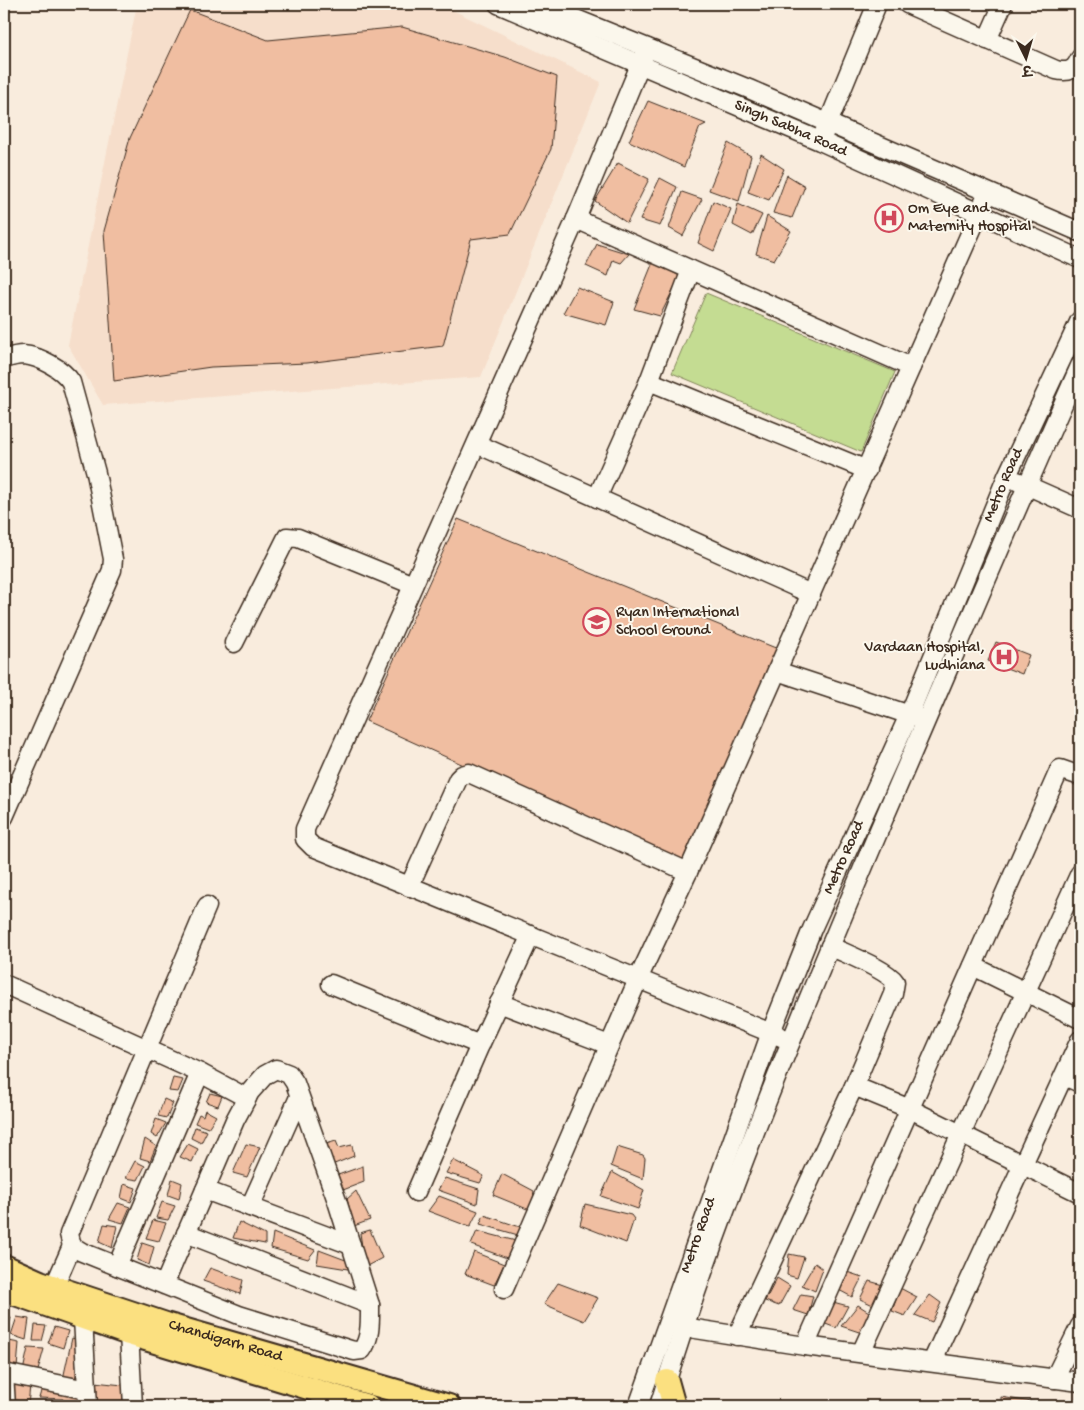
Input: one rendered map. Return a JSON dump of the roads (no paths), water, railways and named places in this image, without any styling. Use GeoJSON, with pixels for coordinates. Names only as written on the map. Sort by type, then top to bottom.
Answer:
{"type":"FeatureCollection","features":[{"type":"Feature","properties":{"kind":"main road","name":"Chandigarh Road"},"geometry":{"type":"LineString","coordinates":[[4,1266],[54,1287],[169,1324],[334,1374],[449,1406]]}},
{"type":"Feature","properties":{"kind":"main road","name":"Chandigarh Road"},"geometry":{"type":"LineString","coordinates":[[4,1290],[83,1320],[327,1400],[368,1406]]}},
{"type":"Feature","properties":{"kind":"main road"},"geometry":{"type":"LineString","coordinates":[[667,1381],[674,1406]]}},
{"type":"Feature","properties":{"kind":"street","name":"Singh Sabha Road"},"geometry":{"type":"LineString","coordinates":[[498,4],[820,141],[1080,259]]}},
{"type":"Feature","properties":{"kind":"street","name":"Singh Sabha Road"},"geometry":{"type":"LineString","coordinates":[[539,4],[828,124],[1080,232]]}},
{"type":"Feature","properties":{"kind":"street"},"geometry":{"type":"LineString","coordinates":[[820,141],[877,4]]}},
{"type":"Feature","properties":{"kind":"street"},"geometry":{"type":"LineString","coordinates":[[907,4],[1064,72],[1074,69],[1080,58]]}},
{"type":"Feature","properties":{"kind":"street"},"geometry":{"type":"LineString","coordinates":[[987,40],[1003,4]]}},
{"type":"Feature","properties":{"kind":"street"},"geometry":{"type":"LineString","coordinates":[[647,48],[576,219],[305,829],[304,835],[307,844],[313,847],[639,977],[791,1040]]}},
{"type":"Feature","properties":{"kind":"street"},"geometry":{"type":"LineString","coordinates":[[504,1289],[639,977],[688,872],[867,470],[911,367],[981,213],[988,193]]}},
{"type":"Feature","properties":{"kind":"street"},"geometry":{"type":"LineString","coordinates":[[576,219],[911,367]]}},
{"type":"Feature","properties":{"kind":"street"},"geometry":{"type":"LineString","coordinates":[[597,498],[649,381],[691,270]]}},
{"type":"Feature","properties":{"kind":"street","name":"Metro Road"},"geometry":{"type":"LineString","coordinates":[[638,1406],[771,1032],[812,929],[909,715],[1007,476],[1080,320]]}},
{"type":"Feature","properties":{"kind":"street"},"geometry":{"type":"LineString","coordinates":[[4,359],[20,355],[31,357],[62,371],[71,382],[96,473],[113,559],[112,570],[81,644],[4,817]]}},
{"type":"Feature","properties":{"kind":"street","name":"Metro Road"},"geometry":{"type":"LineString","coordinates":[[659,1406],[683,1327],[791,1040],[1026,485],[1080,366]]}},
{"type":"Feature","properties":{"kind":"street"},"geometry":{"type":"LineString","coordinates":[[649,381],[867,470]]}},
{"type":"Feature","properties":{"kind":"street"},"geometry":{"type":"LineString","coordinates":[[477,444],[811,594]]}},
{"type":"Feature","properties":{"kind":"street"},"geometry":{"type":"LineString","coordinates":[[1007,476],[1080,509]]}},
{"type":"Feature","properties":{"kind":"street"},"geometry":{"type":"LineString","coordinates":[[234,643],[287,537],[298,538],[413,586]]}},
{"type":"Feature","properties":{"kind":"street"},"geometry":{"type":"LineString","coordinates":[[777,671],[926,720]]}},
{"type":"Feature","properties":{"kind":"street"},"geometry":{"type":"LineString","coordinates":[[806,1346],[1058,772],[1060,769],[1066,769],[1080,776]]}},
{"type":"Feature","properties":{"kind":"street"},"geometry":{"type":"LineString","coordinates":[[409,886],[458,779],[462,775],[469,773],[688,872]]}},
{"type":"Feature","properties":{"kind":"street"},"geometry":{"type":"LineString","coordinates":[[861,1353],[960,1134],[1027,993],[1080,873]]}},
{"type":"Feature","properties":{"kind":"street"},"geometry":{"type":"LineString","coordinates":[[54,1287],[72,1246],[69,1234],[145,1049],[207,906]]}},
{"type":"Feature","properties":{"kind":"street"},"geometry":{"type":"LineString","coordinates":[[416,1192],[480,1045],[531,935]]}},
{"type":"Feature","properties":{"kind":"street"},"geometry":{"type":"LineString","coordinates":[[737,1336],[854,1086],[893,994],[895,982],[876,969],[830,946]]}},
{"type":"Feature","properties":{"kind":"street"},"geometry":{"type":"LineString","coordinates":[[973,966],[1080,1019]]}},
{"type":"Feature","properties":{"kind":"street"},"geometry":{"type":"LineString","coordinates":[[4,984],[200,1073],[247,1098]]}},
{"type":"Feature","properties":{"kind":"street"},"geometry":{"type":"LineString","coordinates":[[331,984],[480,1045]]}},
{"type":"Feature","properties":{"kind":"street"},"geometry":{"type":"LineString","coordinates":[[499,1003],[609,1046]]}},
{"type":"Feature","properties":{"kind":"street"},"geometry":{"type":"LineString","coordinates":[[932,1362],[1023,1164],[1072,1079],[1080,1040]]}},
{"type":"Feature","properties":{"kind":"street"},"geometry":{"type":"LineString","coordinates":[[72,1246],[117,1266],[164,1285],[239,1314],[356,1352],[362,1350],[366,1344],[370,1323],[370,1305],[299,1096],[289,1074],[276,1069],[265,1075],[247,1098],[164,1285]]}},
{"type":"Feature","properties":{"kind":"street"},"geometry":{"type":"LineString","coordinates":[[117,1266],[200,1073]]}},
{"type":"Feature","properties":{"kind":"street"},"geometry":{"type":"LineString","coordinates":[[854,1086],[910,1109],[1080,1193]]}},
{"type":"Feature","properties":{"kind":"street"},"geometry":{"type":"LineString","coordinates":[[250,1207],[299,1096]]}},
{"type":"Feature","properties":{"kind":"street"},"geometry":{"type":"LineString","coordinates":[[205,1190],[351,1245]]}},
{"type":"Feature","properties":{"kind":"street"},"geometry":{"type":"LineString","coordinates":[[186,1233],[370,1305]]}},
{"type":"Feature","properties":{"kind":"street"},"geometry":{"type":"LineString","coordinates":[[6,1406],[4,1373],[88,1398],[83,1320]]}},
{"type":"Feature","properties":{"kind":"street"},"geometry":{"type":"LineString","coordinates":[[1054,1379],[1080,1326]]}},
{"type":"Feature","properties":{"kind":"street"},"geometry":{"type":"LineString","coordinates":[[683,1327],[806,1346],[1080,1382]]}},
{"type":"Feature","properties":{"kind":"street"},"geometry":{"type":"LineString","coordinates":[[129,1334],[133,1406]]}},
{"type":"Feature","properties":{"kind":"street"},"geometry":{"type":"LineString","coordinates":[[327,1400],[334,1374]]}},
{"type":"Feature","properties":{"kind":"place","name":"Om Eye and Maternity Hospital"},"geometry":{"type":"Point","coordinates":[889,218]}},
{"type":"Feature","properties":{"kind":"place","name":"Ryan International School Ground"},"geometry":{"type":"Point","coordinates":[597,622]}},
{"type":"Feature","properties":{"kind":"place","name":"Vardaan Hospital, Ludhiana"},"geometry":{"type":"Point","coordinates":[1004,657]}}]}
